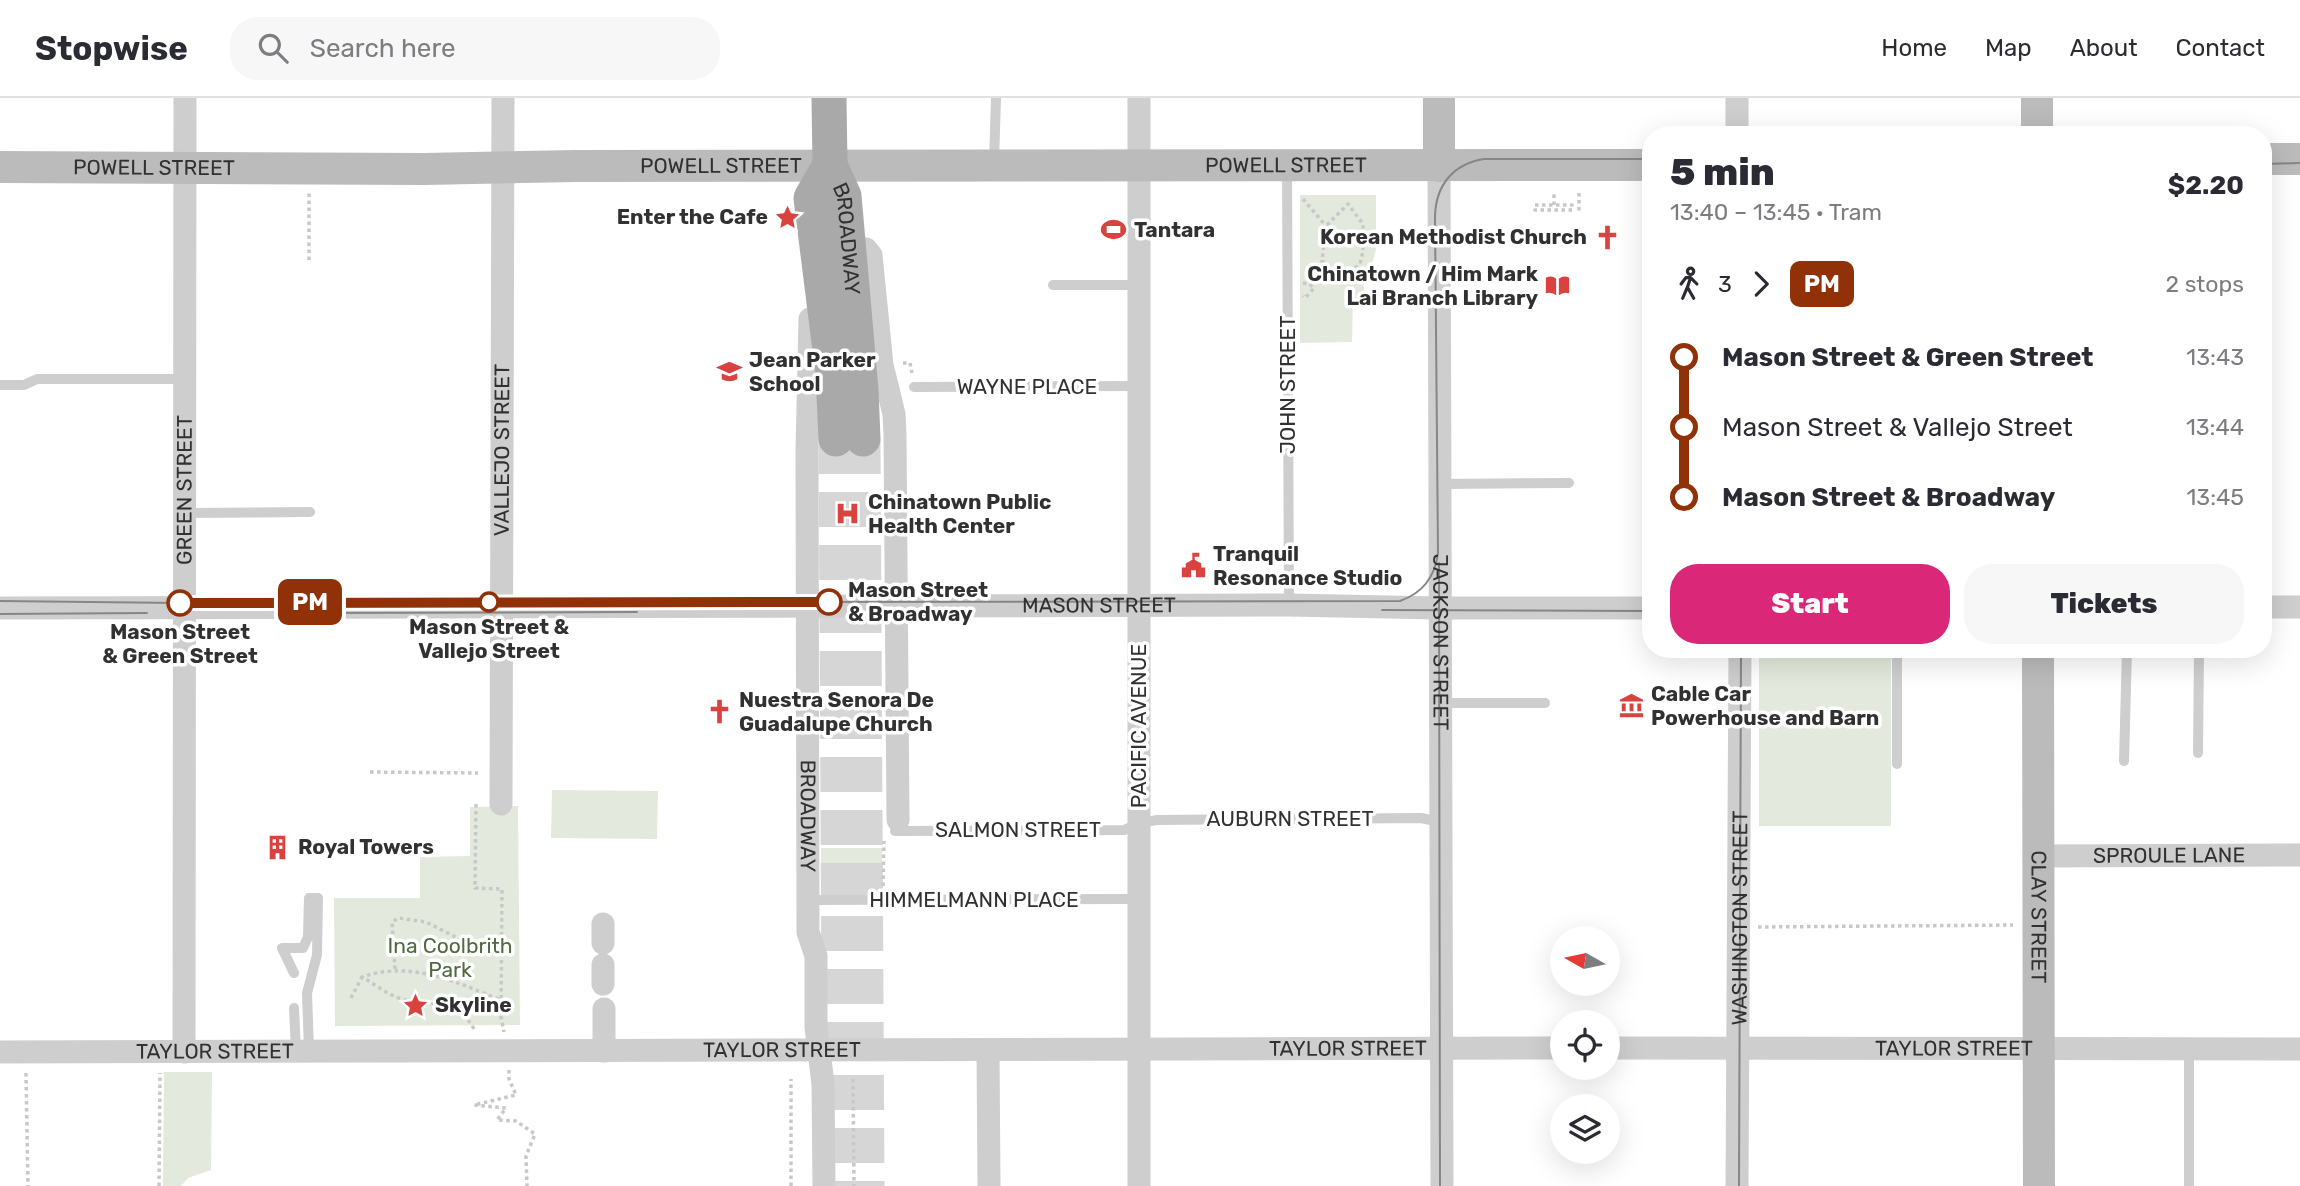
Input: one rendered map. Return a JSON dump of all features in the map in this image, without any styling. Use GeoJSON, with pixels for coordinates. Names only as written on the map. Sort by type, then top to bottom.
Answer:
{"type":"FeatureCollection","features":[{"type":"Feature","properties":{"kind":"main road","name":"BROADWAY"},"geometry":{"type":"LineString","coordinates":[[829,98],[830,165],[844,197],[857,247],[861,390],[850,439],[817,307],[811,198],[830,165]]}},
{"type":"Feature","properties":{"kind":"street","name":"GREEN STREET"},"geometry":{"type":"LineString","coordinates":[[184,1052],[185,98]]}},
{"type":"Feature","properties":{"kind":"street","name":"VALLEJO STREET"},"geometry":{"type":"LineString","coordinates":[[501,804],[503,98]]}},
{"type":"Feature","properties":{"kind":"street","name":"PACIFIC AVENUE"},"geometry":{"type":"LineString","coordinates":[[1139,98],[1139,1186]]}},
{"type":"Feature","properties":{"kind":"street","name":"JACKSON STREET"},"geometry":{"type":"LineString","coordinates":[[1439,98],[1441,1186]]}},
{"type":"Feature","properties":{"kind":"street"},"geometry":{"type":"LineString","coordinates":[[1737,98],[1737,126]]}},
{"type":"Feature","properties":{"kind":"street"},"geometry":{"type":"LineString","coordinates":[[2037,98],[2037,126]]}},
{"type":"Feature","properties":{"kind":"street"},"geometry":{"type":"LineString","coordinates":[[2272,159],[2300,159]]}},
{"type":"Feature","properties":{"kind":"street","name":"POWELL STREET"},"geometry":{"type":"LineString","coordinates":[[0,167],[1642,164]]}},
{"type":"Feature","properties":{"kind":"street","name":"BROADWAY"},"geometry":{"type":"LineString","coordinates":[[857,247],[871,255],[884,377],[894,414],[896,825]]}},
{"type":"Feature","properties":{"kind":"street","name":"BROADWAY"},"geometry":{"type":"LineString","coordinates":[[817,307],[807,450],[808,932],[816,956],[816,1027],[823,1083],[824,1186]]}},
{"type":"Feature","properties":{"kind":"street","name":"MASON STREET"},"geometry":{"type":"LineString","coordinates":[[0,608],[1289,605],[1642,608]]}},
{"type":"Feature","properties":{"kind":"street"},"geometry":{"type":"LineString","coordinates":[[2272,607],[2300,607]]}},
{"type":"Feature","properties":{"kind":"street","name":"WASHINGTON STREET"},"geometry":{"type":"LineString","coordinates":[[1737,1186],[1740,658]]}},
{"type":"Feature","properties":{"kind":"street","name":"CLAY STREET"},"geometry":{"type":"LineString","coordinates":[[2038,658],[2039,1186]]}},
{"type":"Feature","properties":{"kind":"street","name":"SPROULE LANE"},"geometry":{"type":"LineString","coordinates":[[2038,856],[2300,855]]}},
{"type":"Feature","properties":{"kind":"street"},"geometry":{"type":"LineString","coordinates":[[604,1009],[604,1051]]}},
{"type":"Feature","properties":{"kind":"street","name":"TAYLOR STREET"},"geometry":{"type":"LineString","coordinates":[[0,1052],[1550,1048]]}},
{"type":"Feature","properties":{"kind":"street","name":"TAYLOR STREET"},"geometry":{"type":"LineString","coordinates":[[1620,1048],[2300,1049]]}},
{"type":"Feature","properties":{"kind":"street"},"geometry":{"type":"LineString","coordinates":[[988,1050],[989,1186]]}},
{"type":"Feature","properties":{"kind":"lane"},"geometry":{"type":"LineString","coordinates":[[994,165],[996,98]]}},
{"type":"Feature","properties":{"kind":"lane","name":"JOHN STREET"},"geometry":{"type":"LineString","coordinates":[[1287,165],[1289,605]]}},
{"type":"Feature","properties":{"kind":"lane"},"geometry":{"type":"LineString","coordinates":[[1053,285],[1139,285]]}},
{"type":"Feature","properties":{"kind":"lane"},"geometry":{"type":"LineString","coordinates":[[0,384],[24,384],[37,379],[185,379]]}},
{"type":"Feature","properties":{"kind":"lane","name":"WAYNE PLACE"},"geometry":{"type":"LineString","coordinates":[[914,387],[1139,386]]}},
{"type":"Feature","properties":{"kind":"lane"},"geometry":{"type":"LineString","coordinates":[[1440,484],[1569,483]]}},
{"type":"Feature","properties":{"kind":"lane"},"geometry":{"type":"LineString","coordinates":[[185,513],[310,512]]}},
{"type":"Feature","properties":{"kind":"lane"},"geometry":{"type":"LineString","coordinates":[[1897,658],[1897,764]]}},
{"type":"Feature","properties":{"kind":"lane"},"geometry":{"type":"LineString","coordinates":[[2124,761],[2127,658]]}},
{"type":"Feature","properties":{"kind":"lane"},"geometry":{"type":"LineString","coordinates":[[2198,753],[2199,658]]}},
{"type":"Feature","properties":{"kind":"lane"},"geometry":{"type":"LineString","coordinates":[[1440,704],[1545,703]]}},
{"type":"Feature","properties":{"kind":"lane","name":"AUBURN STREET"},"geometry":{"type":"LineString","coordinates":[[1139,824],[1156,820],[1421,818],[1440,822]]}},
{"type":"Feature","properties":{"kind":"lane","name":"SALMON STREET"},"geometry":{"type":"LineString","coordinates":[[896,825],[1121,830],[1139,824]]}},
{"type":"Feature","properties":{"kind":"lane"},"geometry":{"type":"LineString","coordinates":[[294,972],[282,948],[303,948],[308,937],[309,898],[318,898],[317,955],[307,993],[302,1051]]}},
{"type":"Feature","properties":{"kind":"lane","name":"HIMMELMANN PLACE"},"geometry":{"type":"LineString","coordinates":[[809,900],[1139,899]]}},
{"type":"Feature","properties":{"kind":"lane"},"geometry":{"type":"LineString","coordinates":[[294,1008],[302,1051]]}},
{"type":"Feature","properties":{"kind":"lane"},"geometry":{"type":"LineString","coordinates":[[2189,1049],[2189,1186]]}},
{"type":"Feature","properties":{"kind":"path"},"geometry":{"type":"LineString","coordinates":[[309,186],[309,260]]}},
{"type":"Feature","properties":{"kind":"path"},"geometry":{"type":"LineString","coordinates":[[1554,193],[1554,209]]}},
{"type":"Feature","properties":{"kind":"path"},"geometry":{"type":"LineString","coordinates":[[1578,193],[1579,212]]}},
{"type":"Feature","properties":{"kind":"path"},"geometry":{"type":"LineString","coordinates":[[1300,195],[1326,226]]}},
{"type":"Feature","properties":{"kind":"path"},"geometry":{"type":"LineString","coordinates":[[1348,204],[1363,224],[1360,264],[1350,272],[1350,280],[1322,261],[1326,226],[1348,204]]}},
{"type":"Feature","properties":{"kind":"path"},"geometry":{"type":"LineString","coordinates":[[1310,284],[1324,263]]}},
{"type":"Feature","properties":{"kind":"path"},"geometry":{"type":"LineString","coordinates":[[1303,284],[1310,284],[1314,288],[1305,298]]}},
{"type":"Feature","properties":{"kind":"path"},"geometry":{"type":"LineString","coordinates":[[370,772],[478,773]]}},
{"type":"Feature","properties":{"kind":"path"},"geometry":{"type":"LineString","coordinates":[[476,804],[475,888],[502,889],[501,1017]]}},
{"type":"Feature","properties":{"kind":"path"},"geometry":{"type":"LineString","coordinates":[[883,892],[884,861]]}},
{"type":"Feature","properties":{"kind":"path"},"geometry":{"type":"LineString","coordinates":[[395,970],[392,922],[399,918],[426,922],[489,954],[501,954]]}},
{"type":"Feature","properties":{"kind":"path"},"geometry":{"type":"LineString","coordinates":[[1757,927],[2040,925]]}},
{"type":"Feature","properties":{"kind":"path"},"geometry":{"type":"LineString","coordinates":[[351,999],[362,977],[395,970],[425,973],[457,982],[501,1000]]}},
{"type":"Feature","properties":{"kind":"path"},"geometry":{"type":"LineString","coordinates":[[362,977],[396,997],[453,1007],[466,1016],[475,1030]]}},
{"type":"Feature","properties":{"kind":"path"},"geometry":{"type":"LineString","coordinates":[[494,1031],[504,1031]]}},
{"type":"Feature","properties":{"kind":"path"},"geometry":{"type":"LineString","coordinates":[[26,1052],[28,1186]]}},
{"type":"Feature","properties":{"kind":"path"},"geometry":{"type":"LineString","coordinates":[[159,1186],[160,1068]]}},
{"type":"Feature","properties":{"kind":"path"},"geometry":{"type":"LineString","coordinates":[[509,1079],[516,1095],[474,1105],[506,1108],[497,1120],[516,1121],[535,1134],[526,1156],[527,1186]]}},
{"type":"Feature","properties":{"kind":"path"},"geometry":{"type":"LineString","coordinates":[[790,1186],[791,1079]]}},
{"type":"Feature","properties":{"kind":"path"},"geometry":{"type":"LineString","coordinates":[[853,1079],[853,1186]]}},
{"type":"Feature","properties":{"kind":"green space"},"geometry":{"type":"Polygon","coordinates":[[[1300,195],[1376,195],[1376,249],[1373,261],[1366,267],[1363,278],[1365,301],[1353,300],[1352,342],[1300,343],[1300,195]]]}},
{"type":"Feature","properties":{"kind":"green space"},"geometry":{"type":"Polygon","coordinates":[[[1759,658],[1891,658],[1891,826],[1759,826],[1759,658]]]}},
{"type":"Feature","properties":{"kind":"green space"},"geometry":{"type":"Polygon","coordinates":[[[552,790],[658,791],[657,839],[551,838],[552,790]]]}},
{"type":"Feature","properties":{"kind":"green space","name":"Ina Coolbrith Park"},"geometry":{"type":"Polygon","coordinates":[[[518,806],[520,1025],[335,1026],[334,898],[420,898],[420,857],[470,856],[470,807],[518,806]]]}},
{"type":"Feature","properties":{"kind":"green space"},"geometry":{"type":"Polygon","coordinates":[[[821,848],[882,848],[882,889],[821,887],[821,848]]]}},
{"type":"Feature","properties":{"kind":"green space"},"geometry":{"type":"Polygon","coordinates":[[[164,1072],[212,1072],[211,1170],[188,1178],[181,1186],[163,1186],[164,1072]]]}},
{"type":"Feature","properties":{"kind":"tunnel"},"geometry":{"type":"LineString","coordinates":[[836,439],[840,1186]]}},
{"type":"Feature","properties":{"kind":"tunnel"},"geometry":{"type":"LineString","coordinates":[[863,439],[867,1186]]}},
{"type":"Feature","properties":{"kind":"tram line"},"geometry":{"type":"LineString","coordinates":[[0,601],[1400,601],[1415,594],[1431,577],[1438,553],[1435,216],[1443,186],[1455,171],[1484,159],[1642,159]]}},
{"type":"Feature","properties":{"kind":"tram line"},"geometry":{"type":"LineString","coordinates":[[2272,164],[2300,163]]}},
{"type":"Feature","properties":{"kind":"tram line"},"geometry":{"type":"LineString","coordinates":[[1439,563],[1440,1186]]}},
{"type":"Feature","properties":{"kind":"tram line","name":"PM"},"geometry":{"type":"LineString","coordinates":[[180,603],[829,602]]}},
{"type":"Feature","properties":{"kind":"tram line"},"geometry":{"type":"LineString","coordinates":[[1382,610],[1642,611]]}},
{"type":"Feature","properties":{"kind":"tram line"},"geometry":{"type":"LineString","coordinates":[[322,613],[637,612]]}},
{"type":"Feature","properties":{"kind":"tram line"},"geometry":{"type":"LineString","coordinates":[[0,614],[147,613]]}},
{"type":"Feature","properties":{"kind":"tram line"},"geometry":{"type":"LineString","coordinates":[[1739,1186],[1741,658]]}},
{"type":"Feature","properties":{"kind":"place","name":"Enter the Cafe"},"geometry":{"type":"Point","coordinates":[788,217]}},
{"type":"Feature","properties":{"kind":"place","name":"Tantara"},"geometry":{"type":"Point","coordinates":[1114,230]}},
{"type":"Feature","properties":{"kind":"place","name":"Korean Methodist Church"},"geometry":{"type":"Point","coordinates":[1607,237]}},
{"type":"Feature","properties":{"kind":"place","name":"Chinatown / Him Mark Lai Branch Library"},"geometry":{"type":"Point","coordinates":[1558,286]}},
{"type":"Feature","properties":{"kind":"place","name":"Jean Parker School"},"geometry":{"type":"Point","coordinates":[729,372]}},
{"type":"Feature","properties":{"kind":"place","name":"Chinatown Public Health Center"},"geometry":{"type":"Point","coordinates":[848,514]}},
{"type":"Feature","properties":{"kind":"place","name":"Tranquil Resonance Studio"},"geometry":{"type":"Point","coordinates":[1193,566]}},
{"type":"Feature","properties":{"kind":"place","name":"Mason Street & Vallejo Street"},"geometry":{"type":"Point","coordinates":[489,602]}},
{"type":"Feature","properties":{"kind":"place","name":"Mason Street & Broadway"},"geometry":{"type":"Point","coordinates":[829,602]}},
{"type":"Feature","properties":{"kind":"place","name":"Mason Street & Green Street"},"geometry":{"type":"Point","coordinates":[180,603]}},
{"type":"Feature","properties":{"kind":"place","name":"Cable Car Powerhouse and Barn"},"geometry":{"type":"Point","coordinates":[1631,706]}},
{"type":"Feature","properties":{"kind":"place","name":"Nuestra Senora De Guadalupe Church"},"geometry":{"type":"Point","coordinates":[719,712]}},
{"type":"Feature","properties":{"kind":"place","name":"Royal Towers"},"geometry":{"type":"Point","coordinates":[278,847]}},
{"type":"Feature","properties":{"kind":"place","name":"Skyline"},"geometry":{"type":"Point","coordinates":[415,1005]}}]}
